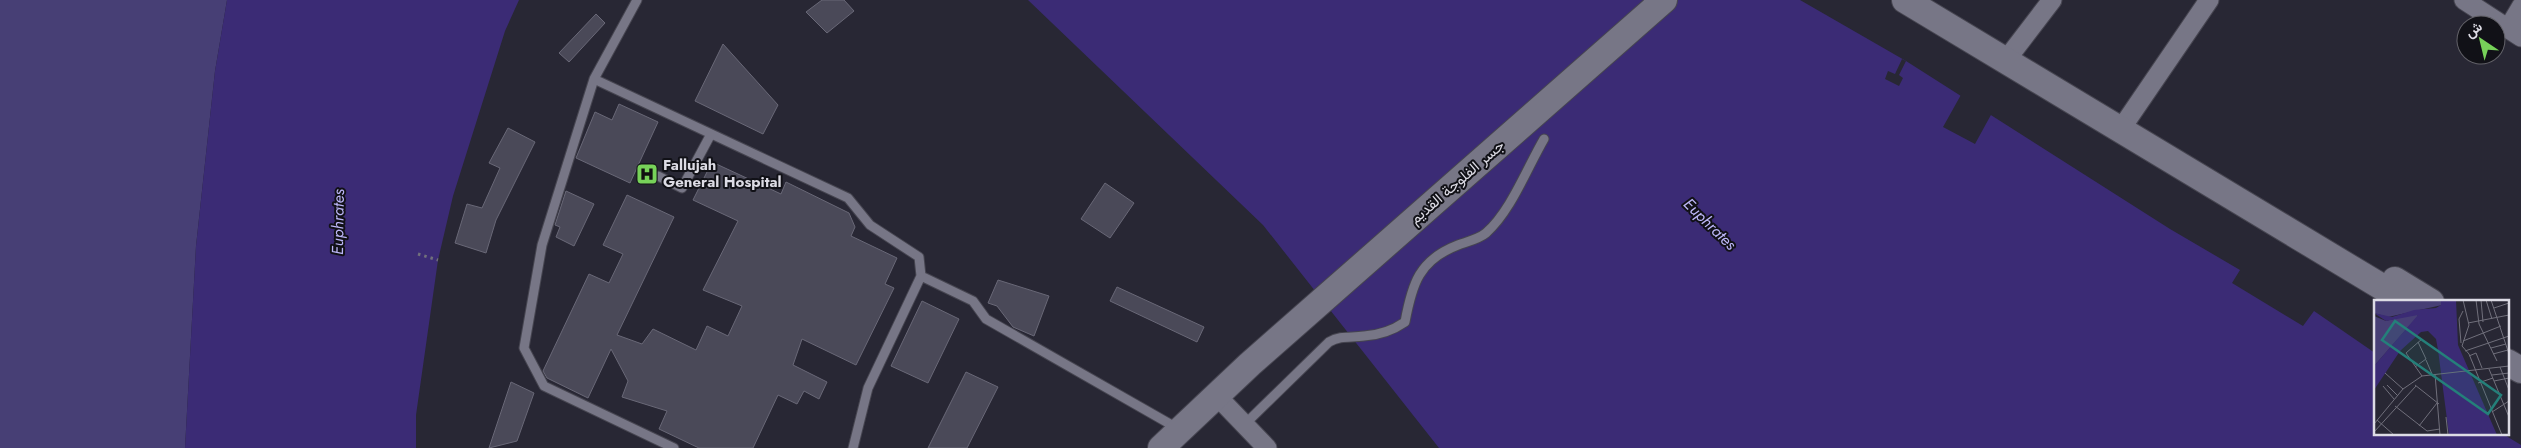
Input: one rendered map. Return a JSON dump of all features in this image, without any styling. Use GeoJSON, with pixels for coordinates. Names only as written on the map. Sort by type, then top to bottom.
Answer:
{"type":"FeatureCollection","features":[{"type":"Feature","properties":{"kind":"street","name":"جسر الفلوجة القديم"},"geometry":{"type":"LineString","coordinates":[[1161,448],[1250,364],[1664,0]]}},
{"type":"Feature","properties":{"kind":"street"},"geometry":{"type":"LineString","coordinates":[[1904,0],[2404,300]]}},
{"type":"Feature","properties":{"kind":"street"},"geometry":{"type":"LineString","coordinates":[[1930,0],[2428,300]]}},
{"type":"Feature","properties":{"kind":"street"},"geometry":{"type":"LineString","coordinates":[[2014,51],[2052,0]]}},
{"type":"Feature","properties":{"kind":"street"},"geometry":{"type":"LineString","coordinates":[[2127,120],[2209,0]]}},
{"type":"Feature","properties":{"kind":"street"},"geometry":{"type":"LineString","coordinates":[[2464,0],[2515,33],[2521,7]]}},
{"type":"Feature","properties":{"kind":"street"},"geometry":{"type":"LineString","coordinates":[[2508,348],[2521,356]]}},
{"type":"Feature","properties":{"kind":"street"},"geometry":{"type":"LineString","coordinates":[[2508,363],[2521,370]]}},
{"type":"Feature","properties":{"kind":"street"},"geometry":{"type":"LineString","coordinates":[[1216,396],[1267,448]]}},
{"type":"Feature","properties":{"kind":"lane"},"geometry":{"type":"LineString","coordinates":[[637,0],[594,79],[542,245],[524,348],[544,386],[674,448]]}},
{"type":"Feature","properties":{"kind":"lane"},"geometry":{"type":"LineString","coordinates":[[594,79],[848,198],[870,225],[919,257],[921,276],[868,388],[853,448]]}},
{"type":"Feature","properties":{"kind":"lane"},"geometry":{"type":"LineString","coordinates":[[658,176],[682,188],[711,134]]}},
{"type":"Feature","properties":{"kind":"lane"},"geometry":{"type":"LineString","coordinates":[[1244,425],[1329,342],[1338,336],[1363,336],[1393,331],[1405,322],[1411,291],[1425,265],[1440,253],[1485,234],[1505,210],[1544,139]]}},
{"type":"Feature","properties":{"kind":"lane"},"geometry":{"type":"LineString","coordinates":[[921,276],[973,301],[986,319],[1179,430]]}},
{"type":"Feature","properties":{"kind":"path"},"geometry":{"type":"LineString","coordinates":[[418,254],[438,260]]}},
{"type":"Feature","properties":{"kind":"shaded area"},"geometry":{"type":"Polygon","coordinates":[[[0,0],[227,0],[215,71],[196,246],[185,448],[0,448],[0,0]]]}},
{"type":"Feature","properties":{"kind":"water","name":"Euphrates"},"geometry":{"type":"Polygon","coordinates":[[[227,0],[519,0],[505,31],[453,196],[438,260],[416,415],[416,448],[185,448],[196,246],[215,71],[227,0]]]}},
{"type":"Feature","properties":{"kind":"water","name":"Euphrates"},"geometry":{"type":"Polygon","coordinates":[[[1028,0],[1800,0],[1906,61],[2170,229],[2240,270],[2232,283],[2303,326],[2314,311],[2374,352],[2374,436],[2506,436],[2521,445],[2521,448],[1439,448],[1263,225],[1028,0]]]}},
{"type":"Feature","properties":{"kind":"pier"},"geometry":{"type":"Polygon","coordinates":[[[1902,59],[1906,61],[1899,75],[1903,78],[1899,86],[1885,79],[1888,71],[1895,74],[1902,59]]]}},
{"type":"Feature","properties":{"kind":"pier"},"geometry":{"type":"Polygon","coordinates":[[[1962,93],[1992,113],[1975,144],[1943,127],[1962,93]]]}},
{"type":"Feature","properties":{"kind":"building"},"geometry":{"type":"Polygon","coordinates":[[[822,0],[844,0],[854,11],[827,33],[806,12],[822,0]]]}},
{"type":"Feature","properties":{"kind":"building"},"geometry":{"type":"Polygon","coordinates":[[[596,14],[605,23],[569,62],[559,53],[596,14]]]}},
{"type":"Feature","properties":{"kind":"building"},"geometry":{"type":"Polygon","coordinates":[[[723,44],[778,105],[763,134],[695,101],[723,44]]]}},
{"type":"Feature","properties":{"kind":"building"},"geometry":{"type":"Polygon","coordinates":[[[619,104],[658,122],[630,183],[576,158],[595,112],[612,120],[619,104]]]}},
{"type":"Feature","properties":{"kind":"building"},"geometry":{"type":"Polygon","coordinates":[[[508,128],[535,142],[496,220],[486,253],[455,243],[467,204],[482,208],[500,168],[489,163],[508,128]]]}},
{"type":"Feature","properties":{"kind":"building"},"geometry":{"type":"Polygon","coordinates":[[[712,162],[781,194],[786,182],[849,213],[855,227],[851,236],[897,258],[885,284],[894,288],[856,365],[802,339],[793,365],[827,382],[819,399],[804,391],[797,404],[778,395],[753,448],[699,448],[659,429],[667,411],[622,397],[628,381],[611,349],[588,398],[547,378],[543,371],[589,274],[609,283],[623,254],[603,245],[627,195],[674,217],[617,335],[642,344],[653,329],[696,350],[707,326],[728,336],[742,306],[703,290],[738,221],[693,200],[712,162]]]}},
{"type":"Feature","properties":{"kind":"building"},"geometry":{"type":"Polygon","coordinates":[[[1105,183],[1134,203],[1110,238],[1081,219],[1105,183]]]}},
{"type":"Feature","properties":{"kind":"building"},"geometry":{"type":"Polygon","coordinates":[[[566,191],[594,204],[574,246],[556,237],[560,227],[555,225],[566,191]]]}},
{"type":"Feature","properties":{"kind":"building"},"geometry":{"type":"Polygon","coordinates":[[[998,280],[1049,296],[1034,336],[1013,327],[997,306],[988,303],[998,280]]]}},
{"type":"Feature","properties":{"kind":"building"},"geometry":{"type":"Polygon","coordinates":[[[1117,287],[1204,327],[1197,342],[1110,301],[1117,287]]]}},
{"type":"Feature","properties":{"kind":"building"},"geometry":{"type":"Polygon","coordinates":[[[922,301],[959,319],[928,383],[891,366],[922,301]]]}},
{"type":"Feature","properties":{"kind":"building"},"geometry":{"type":"Polygon","coordinates":[[[966,372],[998,387],[967,448],[928,448],[966,372]]]}},
{"type":"Feature","properties":{"kind":"building"},"geometry":{"type":"Polygon","coordinates":[[[511,382],[534,393],[517,441],[489,448],[511,382]]]}},
{"type":"Feature","properties":{"kind":"place","name":"Fallujah General Hospital"},"geometry":{"type":"Point","coordinates":[647,174]}}]}
